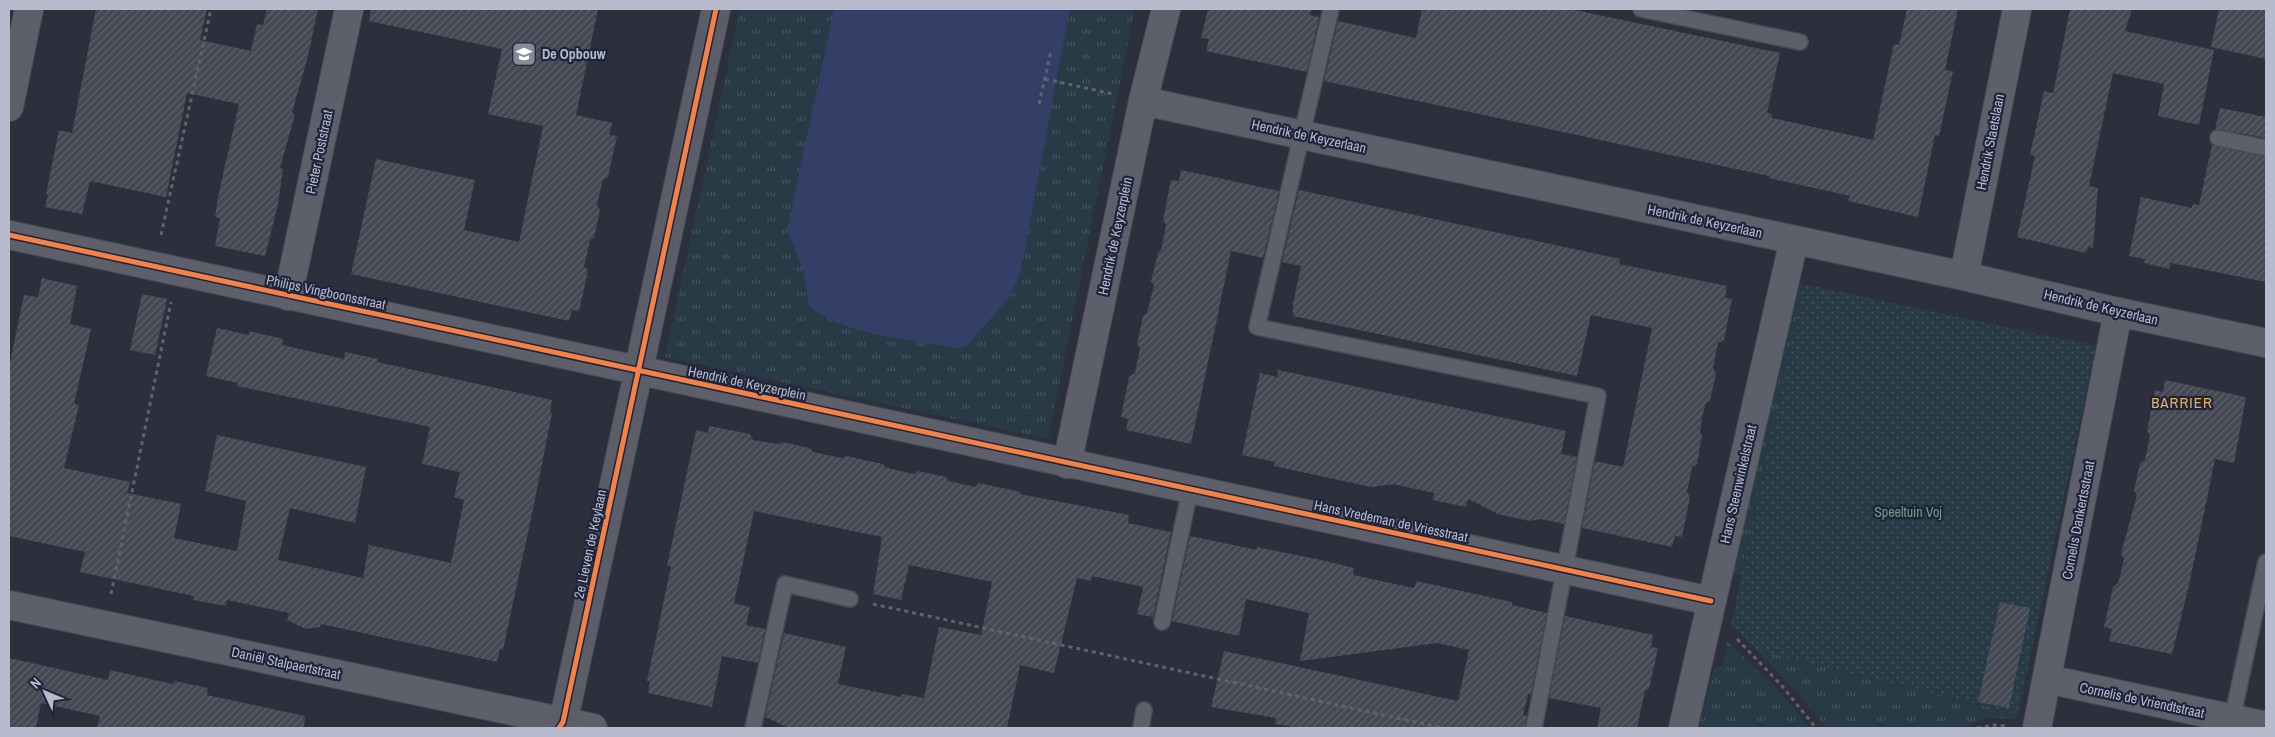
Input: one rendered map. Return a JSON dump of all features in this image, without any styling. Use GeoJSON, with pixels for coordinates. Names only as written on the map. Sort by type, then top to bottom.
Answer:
{"type":"FeatureCollection","features":[{"type":"Feature","properties":{"kind":"main road"},"geometry":{"type":"LineString","coordinates":[[638,372],[716,9]]}},
{"type":"Feature","properties":{"kind":"main road","name":"2e Lieven de Keylaan"},"geometry":{"type":"LineString","coordinates":[[563,725],[638,372]]}},
{"type":"Feature","properties":{"kind":"street"},"geometry":{"type":"LineString","coordinates":[[9,107],[29,9]]}},
{"type":"Feature","properties":{"kind":"street","name":"Pieter Poststraat"},"geometry":{"type":"LineString","coordinates":[[288,296],[349,9]]}},
{"type":"Feature","properties":{"kind":"street","name":"Hendrik de Keyzerplein"},"geometry":{"type":"LineString","coordinates":[[638,372],[1067,464],[1143,101],[1166,9]]}},
{"type":"Feature","properties":{"kind":"street","name":"Hendrik Staetslaan"},"geometry":{"type":"LineString","coordinates":[[1964,276],[2017,9]]}},
{"type":"Feature","properties":{"kind":"street","name":"Hendrik de Keyzerlaan"},"geometry":{"type":"LineString","coordinates":[[1143,101],[1964,276],[2118,312],[2266,343]]}},
{"type":"Feature","properties":{"kind":"street","name":"Philips Vingboonsstraat"},"geometry":{"type":"LineString","coordinates":[[9,235],[638,372]]}},
{"type":"Feature","properties":{"kind":"street","name":"Hans Steenwinkelstraat"},"geometry":{"type":"LineString","coordinates":[[1683,728],[1794,240]]}},
{"type":"Feature","properties":{"kind":"street","name":"Cornelis Dankertsstraat"},"geometry":{"type":"LineString","coordinates":[[2026,727],[2047,680],[2118,312]]}},
{"type":"Feature","properties":{"kind":"street","name":"Hans Vredeman de Vriesstraat"},"geometry":{"type":"LineString","coordinates":[[1067,464],[1711,601]]}},
{"type":"Feature","properties":{"kind":"street","name":"Daniël Stalpaertstraat"},"geometry":{"type":"LineString","coordinates":[[9,605],[563,725],[593,728]]}},
{"type":"Feature","properties":{"kind":"street","name":"Cornelis de Vriendtstraat"},"geometry":{"type":"LineString","coordinates":[[2047,680],[2231,723],[2266,726]]}},
{"type":"Feature","properties":{"kind":"lane"},"geometry":{"type":"LineString","coordinates":[[1331,9],[1257,327],[1598,396],[1566,570],[1534,728]]}},
{"type":"Feature","properties":{"kind":"lane"},"geometry":{"type":"LineString","coordinates":[[1641,9],[1800,42]]}},
{"type":"Feature","properties":{"kind":"lane"},"geometry":{"type":"LineString","coordinates":[[2218,138],[2266,148]]}},
{"type":"Feature","properties":{"kind":"lane"},"geometry":{"type":"LineString","coordinates":[[1162,622],[1190,490]]}},
{"type":"Feature","properties":{"kind":"lane"},"geometry":{"type":"LineString","coordinates":[[2231,723],[2266,562]]}},
{"type":"Feature","properties":{"kind":"lane"},"geometry":{"type":"LineString","coordinates":[[753,728],[785,584],[850,599]]}},
{"type":"Feature","properties":{"kind":"lane"},"geometry":{"type":"LineString","coordinates":[[1141,728],[1144,710]]}},
{"type":"Feature","properties":{"kind":"path"},"geometry":{"type":"LineString","coordinates":[[104,625],[211,9]]}},
{"type":"Feature","properties":{"kind":"path"},"geometry":{"type":"LineString","coordinates":[[1040,104],[1051,51]]}},
{"type":"Feature","properties":{"kind":"path"},"geometry":{"type":"LineString","coordinates":[[1045,78],[1078,86]]}},
{"type":"Feature","properties":{"kind":"path"},"geometry":{"type":"LineString","coordinates":[[850,599],[1154,663],[1443,728]]}},
{"type":"Feature","properties":{"kind":"path"},"geometry":{"type":"LineString","coordinates":[[1711,601],[1730,631],[1782,686],[1816,728]]}},
{"type":"Feature","properties":{"kind":"path"},"geometry":{"type":"LineString","coordinates":[[1977,728],[1994,725],[2026,727]]}},
{"type":"Feature","properties":{"kind":"green space"},"geometry":{"type":"Polygon","coordinates":[[[740,9],[834,9],[787,230],[803,270],[809,306],[966,346],[1008,300],[1020,275],[1070,9],[1135,9],[1048,439],[665,357],[740,9]]]}},
{"type":"Feature","properties":{"kind":"green space"},"geometry":{"type":"Polygon","coordinates":[[[1794,282],[1803,284],[1741,574],[1732,573],[1794,282]]]}},
{"type":"Feature","properties":{"kind":"green space","name":"Speeltuin Voj"},"geometry":{"type":"Polygon","coordinates":[[[1803,284],[2096,346],[2018,714],[1757,650],[1731,624],[1803,284]]]}},
{"type":"Feature","properties":{"kind":"green space"},"geometry":{"type":"Polygon","coordinates":[[[1727,641],[1777,689],[1810,728],[1699,728],[1714,666],[1722,667],[1727,641]]]}},
{"type":"Feature","properties":{"kind":"green space"},"geometry":{"type":"Polygon","coordinates":[[[1757,650],[2018,714],[2016,719],[1984,718],[1962,728],[1826,728],[1805,701],[1757,650]]]}},
{"type":"Feature","properties":{"kind":"water"},"geometry":{"type":"Polygon","coordinates":[[[834,9],[1070,9],[1020,275],[1008,300],[966,346],[957,348],[879,335],[841,324],[809,306],[803,270],[787,230],[834,9]]]}},
{"type":"Feature","properties":{"kind":"building"},"geometry":{"type":"Polygon","coordinates":[[[96,9],[207,9],[200,40],[251,51],[257,24],[263,25],[267,9],[318,9],[307,60],[292,113],[295,114],[280,168],[283,169],[278,204],[265,256],[215,246],[220,218],[215,217],[218,197],[239,104],[187,93],[166,197],[90,181],[82,214],[45,207],[59,130],[72,133],[96,9]]]}},
{"type":"Feature","properties":{"kind":"building"},"geometry":{"type":"Polygon","coordinates":[[[371,9],[598,9],[576,115],[612,123],[609,135],[617,136],[608,177],[603,180],[600,191],[597,205],[600,210],[594,238],[590,240],[584,266],[588,271],[579,311],[572,310],[569,321],[351,274],[376,159],[475,180],[464,230],[519,242],[543,126],[488,114],[502,49],[369,21],[371,9]]]}},
{"type":"Feature","properties":{"kind":"building"},"geometry":{"type":"Polygon","coordinates":[[[1208,9],[1312,9],[1310,15],[1319,17],[1307,72],[1206,51],[1209,39],[1201,38],[1208,9]]]}},
{"type":"Feature","properties":{"kind":"building"},"geometry":{"type":"Polygon","coordinates":[[[1422,9],[1570,9],[1780,53],[1767,113],[1772,114],[1772,118],[1873,140],[1894,44],[1899,45],[1907,9],[1958,9],[1945,70],[1953,71],[1939,136],[1935,135],[1918,217],[1848,201],[1850,196],[1769,178],[1769,176],[1324,81],[1338,21],[1416,38],[1422,9]]]}},
{"type":"Feature","properties":{"kind":"building"},"geometry":{"type":"Polygon","coordinates":[[[2070,9],[2132,9],[2125,31],[2214,50],[2199,125],[2158,116],[2164,84],[2113,73],[2089,186],[2098,188],[2093,248],[2088,247],[2086,253],[2017,237],[2035,156],[2030,155],[2044,91],[2053,93],[2070,9]]]}},
{"type":"Feature","properties":{"kind":"building"},"geometry":{"type":"Polygon","coordinates":[[[2219,9],[2266,9],[2266,59],[2211,47],[2219,9]]]}},
{"type":"Feature","properties":{"kind":"building"},"geometry":{"type":"Polygon","coordinates":[[[2220,108],[2266,117],[2266,138],[2215,129],[2220,108]]]}},
{"type":"Feature","properties":{"kind":"building"},"geometry":{"type":"Polygon","coordinates":[[[2212,145],[2266,157],[2266,282],[2171,263],[2169,269],[2144,263],[2145,259],[2129,256],[2141,197],[2192,208],[2193,204],[2199,205],[2212,145]]]}},
{"type":"Feature","properties":{"kind":"building"},"geometry":{"type":"Polygon","coordinates":[[[1181,170],[1279,191],[1263,258],[1231,251],[1191,444],[1126,430],[1128,419],[1121,417],[1129,377],[1135,373],[1140,348],[1137,344],[1143,316],[1147,313],[1154,285],[1151,281],[1164,236],[1166,225],[1163,220],[1171,180],[1179,181],[1181,170]]]}},
{"type":"Feature","properties":{"kind":"building"},"geometry":{"type":"Polygon","coordinates":[[[1299,190],[1620,259],[1619,264],[1727,286],[1725,298],[1732,299],[1724,340],[1718,343],[1713,368],[1716,373],[1710,401],[1706,403],[1702,417],[1700,432],[1702,435],[1697,464],[1692,467],[1687,492],[1690,497],[1682,537],[1675,536],[1672,547],[1582,528],[1595,461],[1623,467],[1652,328],[1591,315],[1577,376],[1293,316],[1293,304],[1301,266],[1282,262],[1299,190]]]}},
{"type":"Feature","properties":{"kind":"building"},"geometry":{"type":"Polygon","coordinates":[[[42,278],[77,286],[70,324],[91,329],[74,404],[79,405],[64,468],[130,482],[127,493],[181,504],[174,538],[237,551],[246,501],[205,491],[217,435],[366,467],[355,523],[290,508],[278,560],[363,578],[369,545],[451,563],[464,500],[454,497],[460,472],[422,464],[430,427],[237,386],[238,383],[206,376],[217,328],[249,335],[249,331],[283,339],[282,345],[344,359],[345,352],[378,359],[377,362],[552,400],[550,412],[552,413],[532,514],[503,650],[500,649],[497,662],[321,624],[320,627],[306,629],[287,620],[289,613],[227,600],[226,606],[193,600],[194,596],[80,572],[85,552],[9,536],[9,367],[24,295],[38,297],[42,278]]]}},
{"type":"Feature","properties":{"kind":"building"},"geometry":{"type":"Polygon","coordinates":[[[142,294],[167,299],[155,355],[130,350],[142,294]]]}},
{"type":"Feature","properties":{"kind":"building"},"geometry":{"type":"Polygon","coordinates":[[[1278,370],[1566,431],[1561,454],[1577,457],[1564,524],[1541,519],[1530,521],[1498,514],[1468,499],[1466,507],[1433,500],[1434,493],[1393,484],[1371,487],[1274,466],[1275,462],[1242,455],[1260,373],[1277,377],[1278,370]]]}},
{"type":"Feature","properties":{"kind":"building"},"geometry":{"type":"Polygon","coordinates":[[[2165,380],[2246,397],[2234,463],[2215,459],[2190,581],[2172,654],[2109,641],[2112,629],[2104,627],[2113,587],[2118,583],[2124,559],[2121,554],[2137,495],[2134,491],[2140,463],[2145,460],[2150,435],[2147,431],[2155,390],[2163,392],[2165,380]]]}},
{"type":"Feature","properties":{"kind":"building"},"geometry":{"type":"Polygon","coordinates":[[[709,426],[750,434],[753,440],[779,444],[782,442],[810,448],[813,452],[842,458],[846,456],[883,464],[885,467],[914,474],[918,471],[946,477],[949,481],[975,487],[979,483],[1021,492],[1020,494],[1129,515],[1128,523],[1171,532],[1153,617],[1137,614],[1143,587],[1092,576],[1091,581],[1077,578],[1054,673],[1020,665],[1007,728],[789,728],[765,717],[784,633],[846,647],[838,684],[901,697],[902,694],[924,698],[939,627],[981,635],[992,582],[909,565],[901,600],[873,594],[882,537],[754,511],[734,603],[750,607],[746,625],[765,629],[758,663],[722,656],[712,707],[648,693],[650,681],[647,681],[671,566],[667,566],[696,430],[708,433],[709,426]]]}},
{"type":"Feature","properties":{"kind":"building"},"geometry":{"type":"Polygon","coordinates":[[[1190,536],[1257,550],[1257,547],[1321,560],[1354,568],[1353,575],[1414,588],[1416,581],[1512,602],[1512,605],[1547,613],[1531,694],[1528,694],[1523,715],[1527,716],[1525,728],[1299,728],[1275,724],[1276,718],[1211,707],[1224,651],[1458,701],[1469,650],[1437,643],[1300,661],[1309,613],[1246,599],[1239,636],[1172,621],[1190,536]]]}},
{"type":"Feature","properties":{"kind":"building"},"geometry":{"type":"Polygon","coordinates":[[[2000,602],[2030,608],[2009,708],[1978,702],[2000,602]]]}},
{"type":"Feature","properties":{"kind":"building"},"geometry":{"type":"Polygon","coordinates":[[[1565,616],[1653,635],[1651,647],[1658,648],[1649,689],[1645,691],[1637,728],[1597,728],[1601,708],[1549,698],[1565,616]]]}},
{"type":"Feature","properties":{"kind":"building"},"geometry":{"type":"Polygon","coordinates":[[[9,658],[108,680],[110,670],[173,684],[174,681],[208,688],[207,695],[305,716],[304,728],[97,728],[100,716],[41,703],[36,728],[9,728],[9,658]]]}},
{"type":"Feature","properties":{"kind":"cycle path"},"geometry":{"type":"LineString","coordinates":[[559,728],[563,722],[716,9]]}},
{"type":"Feature","properties":{"kind":"cycle path"},"geometry":{"type":"LineString","coordinates":[[9,235],[1711,601]]}},
{"type":"Feature","properties":{"kind":"place","name":"De Opbouw"},"geometry":{"type":"Point","coordinates":[524,54]}},
{"type":"Feature","properties":{"kind":"district","name":"BARRIER"},"geometry":{"type":"Point","coordinates":[2182,403]}}]}
